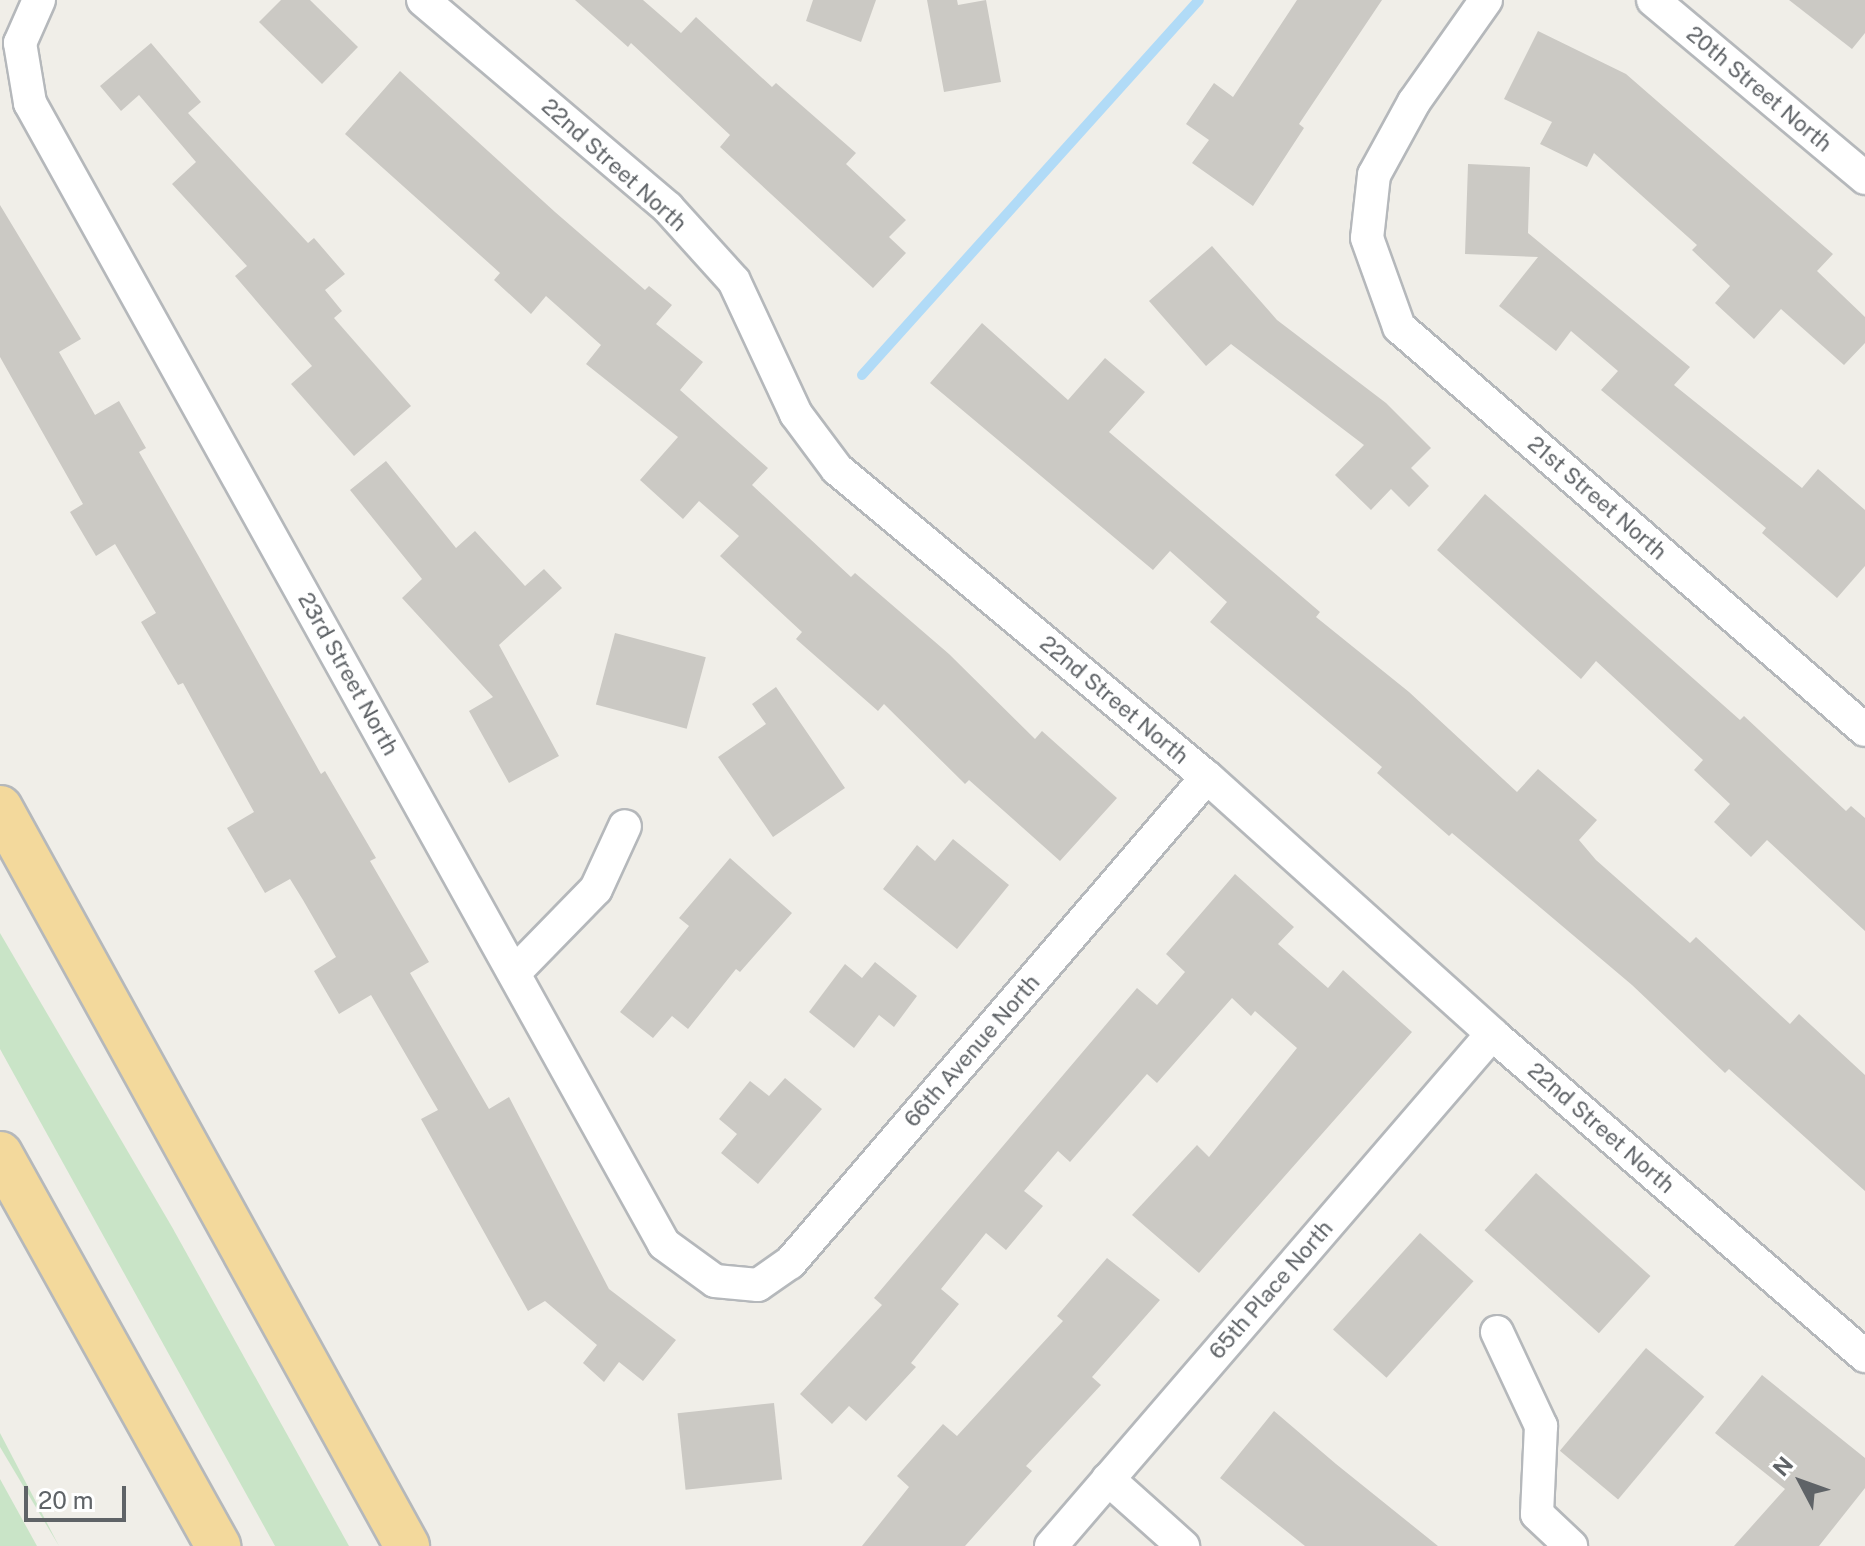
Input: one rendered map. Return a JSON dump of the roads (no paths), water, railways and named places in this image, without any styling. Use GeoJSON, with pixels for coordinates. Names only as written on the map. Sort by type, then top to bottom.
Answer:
{"type":"FeatureCollection","features":[{"type":"Feature","properties":{"kind":"highway"},"geometry":{"type":"LineString","coordinates":[[0,808],[407,1546]]}},
{"type":"Feature","properties":{"kind":"highway"},"geometry":{"type":"LineString","coordinates":[[0,1154],[218,1546]]}},
{"type":"Feature","properties":{"kind":"street","name":"23rd Street North"},"geometry":{"type":"LineString","coordinates":[[39,0],[20,43],[30,103],[664,1244],[715,1281]]}},
{"type":"Feature","properties":{"kind":"street","name":"22nd Street North"},"geometry":{"type":"LineString","coordinates":[[423,0],[668,208],[734,281],[796,414],[837,469],[1207,777],[1492,1034],[1865,1356]]}},
{"type":"Feature","properties":{"kind":"street","name":"21st Street North"},"geometry":{"type":"LineString","coordinates":[[1486,0],[1414,102],[1374,175],[1367,238],[1399,327],[1865,730]]}},
{"type":"Feature","properties":{"kind":"street","name":"20th Street North"},"geometry":{"type":"LineString","coordinates":[[1653,0],[1859,161]]}},
{"type":"Feature","properties":{"kind":"street","name":"66th Avenue North"},"geometry":{"type":"LineString","coordinates":[[715,1281],[758,1285],[790,1263],[1207,777]]}},
{"type":"Feature","properties":{"kind":"street"},"geometry":{"type":"LineString","coordinates":[[514,973],[596,889],[625,826]]}},
{"type":"Feature","properties":{"kind":"street","name":"65th Place North"},"geometry":{"type":"LineString","coordinates":[[1051,1546],[1492,1034]]}},
{"type":"Feature","properties":{"kind":"street"},"geometry":{"type":"LineString","coordinates":[[1497,1332],[1541,1426],[1537,1514],[1571,1546]]}},
{"type":"Feature","properties":{"kind":"street"},"geometry":{"type":"LineString","coordinates":[[1108,1479],[1183,1546]]}},
{"type":"Feature","properties":{"kind":"waterway"},"geometry":{"type":"LineString","coordinates":[[862,375],[1199,0]]}}]}
